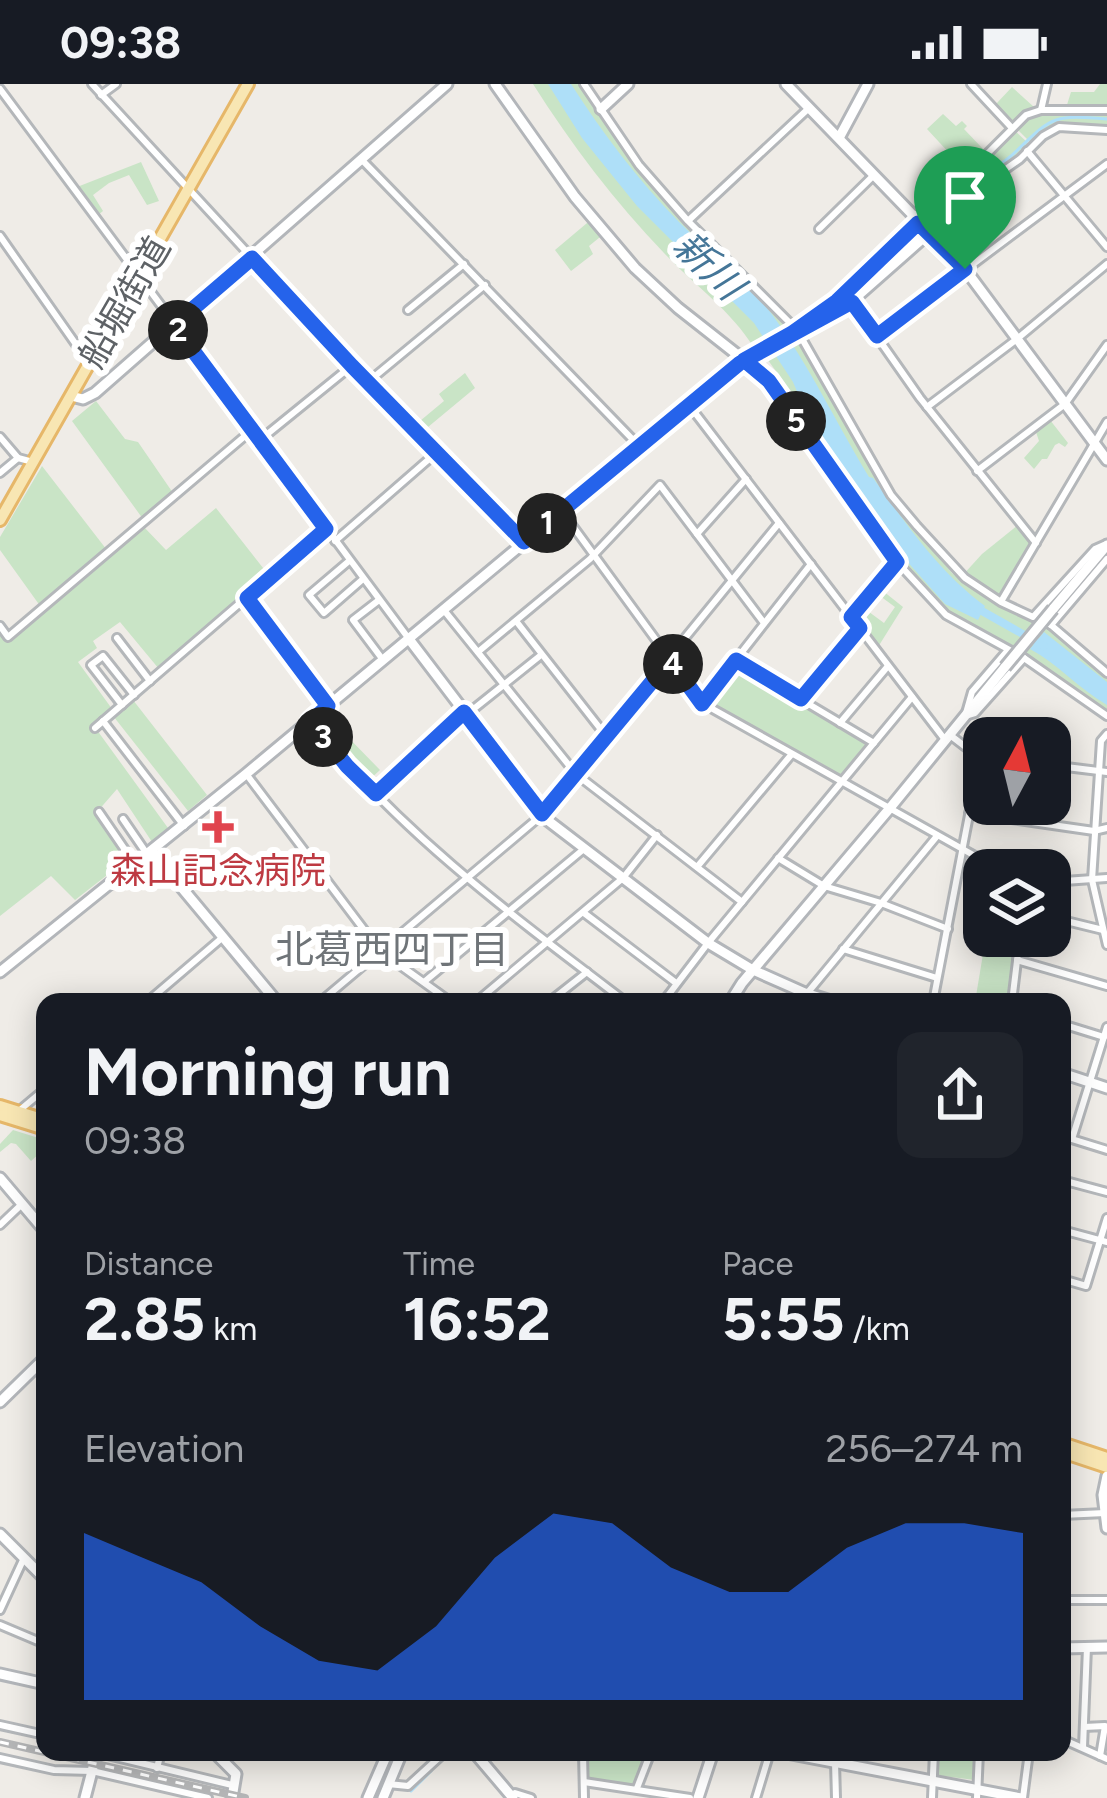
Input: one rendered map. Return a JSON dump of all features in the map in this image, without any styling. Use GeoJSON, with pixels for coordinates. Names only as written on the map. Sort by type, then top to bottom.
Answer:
{"type":"FeatureCollection","features":[{"type":"Feature","properties":{"kind":"main road","name":"船堀街道"},"geometry":{"type":"LineString","coordinates":[[0,520],[248,84]]}},
{"type":"Feature","properties":{"kind":"main road"},"geometry":{"type":"LineString","coordinates":[[0,1110],[36,1120]]}},
{"type":"Feature","properties":{"kind":"main road"},"geometry":{"type":"LineString","coordinates":[[0,1110],[36,1122]]}},
{"type":"Feature","properties":{"kind":"main road"},"geometry":{"type":"LineString","coordinates":[[1071,1451],[1107,1462]]}},
{"type":"Feature","properties":{"kind":"street"},"geometry":{"type":"LineString","coordinates":[[92,84],[352,366],[524,542]]}},
{"type":"Feature","properties":{"kind":"street"},"geometry":{"type":"LineString","coordinates":[[101,95],[116,84]]}},
{"type":"Feature","properties":{"kind":"street"},"geometry":{"type":"LineString","coordinates":[[71,396],[82,399],[95,393],[447,84]]}},
{"type":"Feature","properties":{"kind":"street"},"geometry":{"type":"LineString","coordinates":[[495,84],[575,197],[635,268],[769,381],[897,562],[946,615],[1024,658],[1107,716]]}},
{"type":"Feature","properties":{"kind":"street"},"geometry":{"type":"LineString","coordinates":[[584,84],[639,165],[794,331],[891,495],[959,574],[1001,602],[1052,625],[1107,673]]}},
{"type":"Feature","properties":{"kind":"street"},"geometry":{"type":"LineString","coordinates":[[602,109],[628,84]]}},
{"type":"Feature","properties":{"kind":"street"},"geometry":{"type":"LineString","coordinates":[[786,84],[965,269],[1107,460]]}},
{"type":"Feature","properties":{"kind":"street"},"geometry":{"type":"LineString","coordinates":[[839,138],[868,84]]}},
{"type":"Feature","properties":{"kind":"street"},"geometry":{"type":"LineString","coordinates":[[970,84],[1011,127]]}},
{"type":"Feature","properties":{"kind":"street"},"geometry":{"type":"LineString","coordinates":[[1041,110],[1047,84]]}},
{"type":"Feature","properties":{"kind":"street"},"geometry":{"type":"LineString","coordinates":[[0,89],[542,814],[708,943],[793,993]]}},
{"type":"Feature","properties":{"kind":"street"},"geometry":{"type":"LineString","coordinates":[[688,220],[809,107]]}},
{"type":"Feature","properties":{"kind":"street"},"geometry":{"type":"LineString","coordinates":[[0,972],[184,826],[744,360],[837,301],[1026,115],[1041,110],[1107,110]]}},
{"type":"Feature","properties":{"kind":"street"},"geometry":{"type":"LineString","coordinates":[[794,331],[852,302],[965,198],[1020,159],[1043,136],[1059,127],[1107,130]]}},
{"type":"Feature","properties":{"kind":"street"},"geometry":{"type":"LineString","coordinates":[[1027,151],[1107,247]]}},
{"type":"Feature","properties":{"kind":"street"},"geometry":{"type":"LineString","coordinates":[[362,160],[639,446]]}},
{"type":"Feature","properties":{"kind":"street"},"geometry":{"type":"LineString","coordinates":[[877,336],[1107,164]]}},
{"type":"Feature","properties":{"kind":"street"},"geometry":{"type":"LineString","coordinates":[[819,229],[874,176]]}},
{"type":"Feature","properties":{"kind":"street"},"geometry":{"type":"LineString","coordinates":[[0,236],[89,363]]}},
{"type":"Feature","properties":{"kind":"street"},"geometry":{"type":"LineString","coordinates":[[408,310],[464,263]]}},
{"type":"Feature","properties":{"kind":"street"},"geometry":{"type":"LineString","coordinates":[[927,407],[1107,264]]}},
{"type":"Feature","properties":{"kind":"street"},"geometry":{"type":"LineString","coordinates":[[368,382],[484,286]]}},
{"type":"Feature","properties":{"kind":"street"},"geometry":{"type":"LineString","coordinates":[[852,302],[927,407],[1036,543]]}},
{"type":"Feature","properties":{"kind":"street"},"geometry":{"type":"LineString","coordinates":[[977,470],[1066,404],[1107,345]]}},
{"type":"Feature","properties":{"kind":"street"},"geometry":{"type":"LineString","coordinates":[[260,440],[352,366]]}},
{"type":"Feature","properties":{"kind":"street"},"geometry":{"type":"LineString","coordinates":[[689,405],[912,697],[948,738],[963,747]]}},
{"type":"Feature","properties":{"kind":"street"},"geometry":{"type":"LineString","coordinates":[[1001,602],[1107,422]]}},
{"type":"Feature","properties":{"kind":"street"},"geometry":{"type":"LineString","coordinates":[[0,626],[8,637],[252,430]]}},
{"type":"Feature","properties":{"kind":"street"},"geometry":{"type":"LineString","coordinates":[[0,437],[18,458],[34,461]]}},
{"type":"Feature","properties":{"kind":"street"},"geometry":{"type":"LineString","coordinates":[[335,541],[436,453]]}},
{"type":"Feature","properties":{"kind":"street"},"geometry":{"type":"LineString","coordinates":[[0,473],[18,458]]}},
{"type":"Feature","properties":{"kind":"street"},"geometry":{"type":"LineString","coordinates":[[698,534],[746,479]]}},
{"type":"Feature","properties":{"kind":"street"},"geometry":{"type":"LineString","coordinates":[[478,652],[594,555],[660,484],[764,622]]}},
{"type":"Feature","properties":{"kind":"street"},"geometry":{"type":"LineString","coordinates":[[561,510],[702,704],[962,849]]}},
{"type":"Feature","properties":{"kind":"street"},"geometry":{"type":"LineString","coordinates":[[331,993],[542,814],[779,523]]}},
{"type":"Feature","properties":{"kind":"street"},"geometry":{"type":"LineString","coordinates":[[95,728],[326,529]]}},
{"type":"Feature","properties":{"kind":"street"},"geometry":{"type":"LineString","coordinates":[[1033,617],[1095,549],[1107,544]]}},
{"type":"Feature","properties":{"kind":"street"},"geometry":{"type":"LineString","coordinates":[[736,993],[1107,544]]}},
{"type":"Feature","properties":{"kind":"street"},"geometry":{"type":"LineString","coordinates":[[1052,625],[1107,559]]}},
{"type":"Feature","properties":{"kind":"street"},"geometry":{"type":"LineString","coordinates":[[350,560],[309,595],[324,614],[363,579]]}},
{"type":"Feature","properties":{"kind":"street"},"geometry":{"type":"LineString","coordinates":[[851,617],[897,562]]}},
{"type":"Feature","properties":{"kind":"street"},"geometry":{"type":"LineString","coordinates":[[702,704],[811,564]]}},
{"type":"Feature","properties":{"kind":"street"},"geometry":{"type":"LineString","coordinates":[[247,598],[328,706]]}},
{"type":"Feature","properties":{"kind":"street"},"geometry":{"type":"LineString","coordinates":[[379,600],[353,620],[380,656]]}},
{"type":"Feature","properties":{"kind":"street"},"geometry":{"type":"LineString","coordinates":[[443,609],[576,774],[742,902]]}},
{"type":"Feature","properties":{"kind":"street"},"geometry":{"type":"LineString","coordinates":[[516,621],[607,737]]}},
{"type":"Feature","properties":{"kind":"street"},"geometry":{"type":"LineString","coordinates":[[801,699],[860,628]]}},
{"type":"Feature","properties":{"kind":"street"},"geometry":{"type":"LineString","coordinates":[[117,638],[150,681]]}},
{"type":"Feature","properties":{"kind":"street"},"geometry":{"type":"LineString","coordinates":[[965,716],[972,692],[1009,649]]}},
{"type":"Feature","properties":{"kind":"street"},"geometry":{"type":"LineString","coordinates":[[122,705],[91,665],[103,656],[134,695]]}},
{"type":"Feature","properties":{"kind":"street"},"geometry":{"type":"LineString","coordinates":[[376,794],[465,713],[541,656]]}},
{"type":"Feature","properties":{"kind":"street"},"geometry":{"type":"LineString","coordinates":[[965,716],[975,713],[1024,658]]}},
{"type":"Feature","properties":{"kind":"street"},"geometry":{"type":"LineString","coordinates":[[736,660],[874,743]]}},
{"type":"Feature","properties":{"kind":"street"},"geometry":{"type":"LineString","coordinates":[[840,723],[888,665]]}},
{"type":"Feature","properties":{"kind":"street"},"geometry":{"type":"LineString","coordinates":[[670,993],[912,697]]}},
{"type":"Feature","properties":{"kind":"street"},"geometry":{"type":"LineString","coordinates":[[103,721],[184,826]]}},
{"type":"Feature","properties":{"kind":"street"},"geometry":{"type":"LineString","coordinates":[[311,721],[347,766],[466,879],[614,993]]}},
{"type":"Feature","properties":{"kind":"street"},"geometry":{"type":"LineString","coordinates":[[1107,734],[1101,741],[1103,771],[1092,880],[1107,945]]}},
{"type":"Feature","properties":{"kind":"street"},"geometry":{"type":"LineString","coordinates":[[697,867],[792,754]]}},
{"type":"Feature","properties":{"kind":"street"},"geometry":{"type":"LineString","coordinates":[[1071,767],[1103,771]]}},
{"type":"Feature","properties":{"kind":"street"},"geometry":{"type":"LineString","coordinates":[[246,774],[380,951],[438,993]]}},
{"type":"Feature","properties":{"kind":"street"},"geometry":{"type":"LineString","coordinates":[[99,812],[134,862]]}},
{"type":"Feature","properties":{"kind":"street"},"geometry":{"type":"LineString","coordinates":[[123,819],[270,993]]}},
{"type":"Feature","properties":{"kind":"street"},"geometry":{"type":"LineString","coordinates":[[935,993],[967,825]]}},
{"type":"Feature","properties":{"kind":"street"},"geometry":{"type":"LineString","coordinates":[[1052,825],[1094,831],[1107,828]]}},
{"type":"Feature","properties":{"kind":"street"},"geometry":{"type":"LineString","coordinates":[[487,993],[622,878],[656,836]]}},
{"type":"Feature","properties":{"kind":"street"},"geometry":{"type":"LineString","coordinates":[[806,993],[937,836]]}},
{"type":"Feature","properties":{"kind":"street"},"geometry":{"type":"LineString","coordinates":[[424,982],[585,848]]}},
{"type":"Feature","properties":{"kind":"street"},"geometry":{"type":"LineString","coordinates":[[778,858],[824,886],[948,928]]}},
{"type":"Feature","properties":{"kind":"street"},"geometry":{"type":"LineString","coordinates":[[1071,881],[1107,878]]}},
{"type":"Feature","properties":{"kind":"street"},"geometry":{"type":"LineString","coordinates":[[584,913],[677,983]]}},
{"type":"Feature","properties":{"kind":"street"},"geometry":{"type":"LineString","coordinates":[[1071,922],[1103,930]]}},
{"type":"Feature","properties":{"kind":"street"},"geometry":{"type":"LineString","coordinates":[[158,993],[223,937]]}},
{"type":"Feature","properties":{"kind":"street"},"geometry":{"type":"LineString","coordinates":[[843,949],[938,978]]}},
{"type":"Feature","properties":{"kind":"street"},"geometry":{"type":"LineString","coordinates":[[1013,993],[1018,957]]}},
{"type":"Feature","properties":{"kind":"street"},"geometry":{"type":"LineString","coordinates":[[1017,960],[1107,986]]}},
{"type":"Feature","properties":{"kind":"street"},"geometry":{"type":"LineString","coordinates":[[560,993],[587,972]]}},
{"type":"Feature","properties":{"kind":"street"},"geometry":{"type":"LineString","coordinates":[[1071,1027],[1105,1038]]}},
{"type":"Feature","properties":{"kind":"street"},"geometry":{"type":"LineString","coordinates":[[1107,1027],[1072,1139],[1107,1150]]}},
{"type":"Feature","properties":{"kind":"street"},"geometry":{"type":"LineString","coordinates":[[1071,1076],[1107,1088]]}},
{"type":"Feature","properties":{"kind":"street"},"geometry":{"type":"LineString","coordinates":[[19,1112],[36,1097]]}},
{"type":"Feature","properties":{"kind":"street"},"geometry":{"type":"LineString","coordinates":[[0,1178],[36,1220]]}},
{"type":"Feature","properties":{"kind":"street"},"geometry":{"type":"LineString","coordinates":[[1071,1182],[1107,1192]]}},
{"type":"Feature","properties":{"kind":"street"},"geometry":{"type":"LineString","coordinates":[[0,1225],[22,1204]]}},
{"type":"Feature","properties":{"kind":"street"},"geometry":{"type":"LineString","coordinates":[[1071,1282],[1086,1286],[1104,1241],[1107,1218]]}},
{"type":"Feature","properties":{"kind":"street"},"geometry":{"type":"LineString","coordinates":[[1071,1232],[1104,1241]]}},
{"type":"Feature","properties":{"kind":"street"},"geometry":{"type":"LineString","coordinates":[[0,1402],[36,1367]]}},
{"type":"Feature","properties":{"kind":"street"},"geometry":{"type":"LineString","coordinates":[[1107,1476],[1103,1495],[1107,1528]]}},
{"type":"Feature","properties":{"kind":"street"},"geometry":{"type":"LineString","coordinates":[[1071,1515],[1105,1513]]}},
{"type":"Feature","properties":{"kind":"street"},"geometry":{"type":"LineString","coordinates":[[0,1534],[36,1570]]}},
{"type":"Feature","properties":{"kind":"street"},"geometry":{"type":"LineString","coordinates":[[0,1610],[24,1558]]}},
{"type":"Feature","properties":{"kind":"street"},"geometry":{"type":"LineString","coordinates":[[1071,1600],[1107,1600]]}},
{"type":"Feature","properties":{"kind":"street"},"geometry":{"type":"LineString","coordinates":[[0,1624],[36,1640]]}},
{"type":"Feature","properties":{"kind":"street"},"geometry":{"type":"LineString","coordinates":[[1071,1648],[1107,1647]]}},
{"type":"Feature","properties":{"kind":"street"},"geometry":{"type":"LineString","coordinates":[[1084,1748],[1088,1648]]}},
{"type":"Feature","properties":{"kind":"street"},"geometry":{"type":"LineString","coordinates":[[0,1674],[36,1682]]}},
{"type":"Feature","properties":{"kind":"street"},"geometry":{"type":"LineString","coordinates":[[0,1725],[36,1733]]}},
{"type":"Feature","properties":{"kind":"street"},"geometry":{"type":"LineString","coordinates":[[1071,1743],[1104,1758],[1105,1726],[1084,1727]]}},
{"type":"Feature","properties":{"kind":"street"},"geometry":{"type":"LineString","coordinates":[[0,1758],[54,1770],[92,1771],[208,1798]]}},
{"type":"Feature","properties":{"kind":"street"},"geometry":{"type":"LineString","coordinates":[[85,1798],[94,1761]]}},
{"type":"Feature","properties":{"kind":"street"},"geometry":{"type":"LineString","coordinates":[[130,1761],[236,1786]]}},
{"type":"Feature","properties":{"kind":"street"},"geometry":{"type":"LineString","coordinates":[[157,1768],[159,1761]]}},
{"type":"Feature","properties":{"kind":"street"},"geometry":{"type":"LineString","coordinates":[[223,1761],[236,1774],[232,1798]]}},
{"type":"Feature","properties":{"kind":"street"},"geometry":{"type":"LineString","coordinates":[[368,1798],[384,1761]]}},
{"type":"Feature","properties":{"kind":"street"},"geometry":{"type":"LineString","coordinates":[[382,1798],[398,1761]]}},
{"type":"Feature","properties":{"kind":"street"},"geometry":{"type":"LineString","coordinates":[[388,1784],[408,1786],[435,1761]]}},
{"type":"Feature","properties":{"kind":"street"},"geometry":{"type":"LineString","coordinates":[[482,1761],[513,1797],[515,1793],[531,1798]]}},
{"type":"Feature","properties":{"kind":"street"},"geometry":{"type":"LineString","coordinates":[[583,1761],[584,1798]]}},
{"type":"Feature","properties":{"kind":"street"},"geometry":{"type":"LineString","coordinates":[[637,1790],[648,1761]]}},
{"type":"Feature","properties":{"kind":"street"},"geometry":{"type":"LineString","coordinates":[[584,1782],[694,1798],[709,1761]]}},
{"type":"Feature","properties":{"kind":"street"},"geometry":{"type":"LineString","coordinates":[[756,1798],[767,1761]]}},
{"type":"Feature","properties":{"kind":"street"},"geometry":{"type":"LineString","coordinates":[[831,1761],[933,1780],[978,1794],[1022,1798],[1028,1761]]}},
{"type":"Feature","properties":{"kind":"street"},"geometry":{"type":"LineString","coordinates":[[932,1798],[934,1761]]}},
{"type":"Feature","properties":{"kind":"street"},"geometry":{"type":"LineString","coordinates":[[978,1794],[979,1761]]}},
{"type":"Feature","properties":{"kind":"street"},"geometry":{"type":"LineString","coordinates":[[836,1762],[836,1798]]}},
{"type":"Feature","properties":{"kind":"green space"},"geometry":{"type":"Polygon","coordinates":[[[533,84],[584,84],[639,165],[787,327],[754,348],[628,214],[533,84]]]}},
{"type":"Feature","properties":{"kind":"green space"},"geometry":{"type":"Polygon","coordinates":[[[1100,84],[1107,84],[1107,108],[1066,108],[1071,92],[1094,92],[1100,84]]]}},
{"type":"Feature","properties":{"kind":"green space"},"geometry":{"type":"Polygon","coordinates":[[[1012,87],[1034,107],[1013,121],[996,104],[1012,87]]]}},
{"type":"Feature","properties":{"kind":"green space"},"geometry":{"type":"Polygon","coordinates":[[[1107,112],[1107,126],[1058,127],[1031,143],[1015,127],[1047,114],[1107,112]]]}},
{"type":"Feature","properties":{"kind":"green space"},"geometry":{"type":"Polygon","coordinates":[[[943,114],[956,126],[962,121],[983,149],[963,168],[927,129],[943,114]]]}},
{"type":"Feature","properties":{"kind":"green space"},"geometry":{"type":"Polygon","coordinates":[[[1013,129],[1029,144],[934,223],[927,216],[1013,129]]]}},
{"type":"Feature","properties":{"kind":"green space"},"geometry":{"type":"Polygon","coordinates":[[[141,162],[159,201],[147,205],[129,175],[93,195],[103,211],[98,215],[77,187],[141,162]]]}},
{"type":"Feature","properties":{"kind":"green space"},"geometry":{"type":"Polygon","coordinates":[[[593,218],[605,233],[589,246],[593,254],[571,271],[555,250],[593,218]]]}},
{"type":"Feature","properties":{"kind":"green space"},"geometry":{"type":"Polygon","coordinates":[[[798,338],[889,496],[952,573],[1055,634],[1107,677],[1107,713],[947,613],[899,560],[765,356],[798,338]]]}},
{"type":"Feature","properties":{"kind":"green space"},"geometry":{"type":"Polygon","coordinates":[[[465,373],[475,388],[422,432],[414,426],[444,401],[439,394],[465,373]]]}},
{"type":"Feature","properties":{"kind":"green space"},"geometry":{"type":"Polygon","coordinates":[[[96,401],[125,439],[138,442],[173,493],[143,519],[72,421],[96,401]]]}},
{"type":"Feature","properties":{"kind":"green space"},"geometry":{"type":"Polygon","coordinates":[[[1050,420],[1068,443],[1055,445],[1034,469],[1024,458],[1039,441],[1036,432],[1050,420]]]}},
{"type":"Feature","properties":{"kind":"green space"},"geometry":{"type":"Polygon","coordinates":[[[42,466],[110,554],[143,526],[166,550],[216,508],[267,573],[159,669],[120,622],[93,641],[97,648],[78,662],[115,713],[133,700],[207,795],[188,811],[110,712],[94,726],[168,828],[152,842],[117,789],[97,812],[129,858],[75,900],[51,876],[0,916],[0,628],[8,639],[43,610],[0,550],[0,537],[42,466]]]}},
{"type":"Feature","properties":{"kind":"green space"},"geometry":{"type":"Polygon","coordinates":[[[1018,525],[1032,545],[1000,599],[962,576],[1018,525]]]}},
{"type":"Feature","properties":{"kind":"green space"},"geometry":{"type":"Polygon","coordinates":[[[883,591],[903,607],[878,647],[856,617],[865,609],[884,623],[895,607],[880,596],[883,591]]]}},
{"type":"Feature","properties":{"kind":"green space"},"geometry":{"type":"Polygon","coordinates":[[[735,666],[867,745],[843,774],[837,774],[708,701],[735,666]]]}},
{"type":"Feature","properties":{"kind":"green space"},"geometry":{"type":"Polygon","coordinates":[[[341,730],[380,770],[368,781],[332,738],[341,730]]]}},
{"type":"Feature","properties":{"kind":"green space"},"geometry":{"type":"Polygon","coordinates":[[[982,957],[1014,957],[1009,993],[976,993],[982,957]]]}},
{"type":"Feature","properties":{"kind":"green space"},"geometry":{"type":"Polygon","coordinates":[[[13,1130],[36,1137],[36,1156],[31,1161],[11,1143],[0,1152],[0,1144],[13,1130]]]}},
{"type":"Feature","properties":{"kind":"green space"},"geometry":{"type":"Polygon","coordinates":[[[587,1761],[645,1761],[633,1787],[588,1780],[587,1761]]]}},
{"type":"Feature","properties":{"kind":"green space"},"geometry":{"type":"Polygon","coordinates":[[[936,1761],[976,1761],[975,1780],[935,1775],[936,1761]]]}},
{"type":"Feature","properties":{"kind":"water"},"geometry":{"type":"Polygon","coordinates":[[[548,84],[571,84],[649,190],[771,313],[869,477],[938,563],[985,606],[978,620],[945,604],[904,558],[849,480],[754,323],[637,206],[582,138],[548,84]]]}},
{"type":"Feature","properties":{"kind":"water"},"geometry":{"type":"Polygon","coordinates":[[[1044,632],[1107,682],[1107,705],[1030,649],[1044,632]]]}},
{"type":"Feature","properties":{"kind":"waterway"},"geometry":{"type":"LineString","coordinates":[[962,191],[1053,121],[1107,119]]}},
{"type":"Feature","properties":{"kind":"waterway","name":"新川"},"geometry":{"type":"LineString","coordinates":[[973,606],[1044,646]]}},
{"type":"Feature","properties":{"kind":"waterway"},"geometry":{"type":"LineString","coordinates":[[411,1791],[431,1771]]}},
{"type":"Feature","properties":{"kind":"railway"},"geometry":{"type":"LineString","coordinates":[[0,1742],[36,1750]]}},
{"type":"Feature","properties":{"kind":"railway"},"geometry":{"type":"LineString","coordinates":[[83,1761],[245,1798]]}},
{"type":"Feature","properties":{"kind":"place","name":"森山記念病院"},"geometry":{"type":"Point","coordinates":[218,827]}},
{"type":"Feature","properties":{"kind":"district","name":"北葛西四丁目"},"geometry":{"type":"Point","coordinates":[392,949]}},
{"type":"Feature","properties":{"kind":"route"},"geometry":{"type":"LineString","coordinates":[[965,269],[877,336],[852,302],[744,360],[524,542],[252,258],[174,325],[326,529],[247,598],[328,706],[311,721],[376,794],[464,712],[542,814],[670,660],[702,704],[736,660],[801,699],[860,628],[851,617],[897,562],[769,381],[744,360],[837,301],[918,223],[965,269]]}}]}
